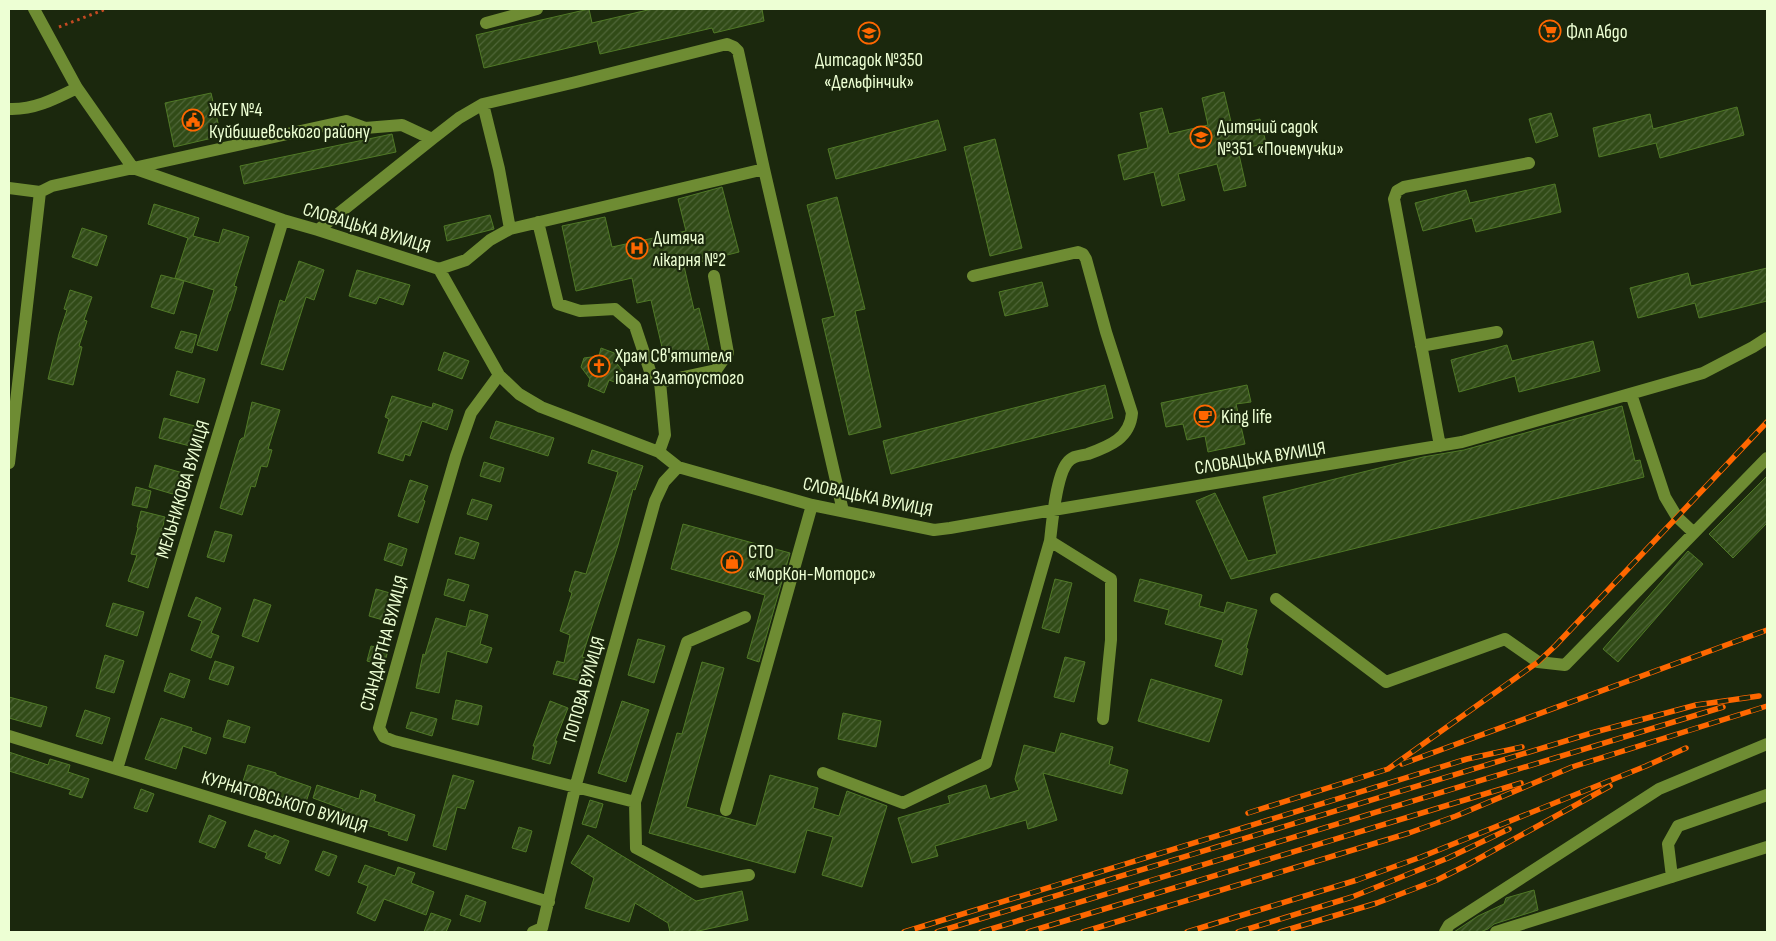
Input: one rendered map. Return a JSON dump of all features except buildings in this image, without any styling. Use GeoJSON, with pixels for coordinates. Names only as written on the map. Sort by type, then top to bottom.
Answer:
{"type":"FeatureCollection","features":[{"type":"Feature","properties":{"kind":"street"},"geometry":{"type":"LineString","coordinates":[[34,9],[77,88],[134,168]]}},
{"type":"Feature","properties":{"kind":"street"},"geometry":{"type":"LineString","coordinates":[[486,22],[537,9]]}},
{"type":"Feature","properties":{"kind":"street"},"geometry":{"type":"LineString","coordinates":[[318,230],[432,139],[482,104],[727,44],[734,47],[738,51],[843,511]]}},
{"type":"Feature","properties":{"kind":"street"},"geometry":{"type":"LineString","coordinates":[[9,109],[22,109],[47,103],[77,88]]}},
{"type":"Feature","properties":{"kind":"street"},"geometry":{"type":"LineString","coordinates":[[482,104],[499,169],[510,229]]}},
{"type":"Feature","properties":{"kind":"street"},"geometry":{"type":"LineString","coordinates":[[9,188],[40,192],[52,186],[346,121],[365,128],[402,126],[432,139]]}},
{"type":"Feature","properties":{"kind":"street"},"geometry":{"type":"LineString","coordinates":[[1440,446],[1394,199],[1404,187],[1529,163]]}},
{"type":"Feature","properties":{"kind":"street","name":"СЛОВАЦЬКА ВУЛИЦЯ"},"geometry":{"type":"LineString","coordinates":[[134,168],[283,220],[439,269],[499,376],[519,394],[541,407],[659,452],[678,467],[812,505],[934,530],[1462,442],[1703,373],[1754,347],[1767,338]]}},
{"type":"Feature","properties":{"kind":"street"},"geometry":{"type":"LineString","coordinates":[[439,269],[466,260],[490,240],[510,229],[764,169]]}},
{"type":"Feature","properties":{"kind":"street"},"geometry":{"type":"LineString","coordinates":[[9,463],[40,192]]}},
{"type":"Feature","properties":{"kind":"street","name":"МЕЛЬНИКОВА ВУЛИЦЯ"},"geometry":{"type":"LineString","coordinates":[[117,769],[283,220]]}},
{"type":"Feature","properties":{"kind":"street"},"geometry":{"type":"LineString","coordinates":[[538,222],[558,304],[580,311],[615,309],[635,326],[650,371],[660,382],[665,435],[659,452]]}},
{"type":"Feature","properties":{"kind":"street"},"geometry":{"type":"LineString","coordinates":[[823,774],[902,803],[986,763],[1050,541],[1053,510],[1067,463],[1075,456],[1087,454],[1118,440],[1127,432],[1131,423],[1132,412],[1083,254],[1078,252],[973,276]]}},
{"type":"Feature","properties":{"kind":"street"},"geometry":{"type":"LineString","coordinates":[[660,382],[716,370],[728,353],[714,276]]}},
{"type":"Feature","properties":{"kind":"street"},"geometry":{"type":"LineString","coordinates":[[1421,346],[1497,332]]}},
{"type":"Feature","properties":{"kind":"street","name":"СТАНДАРТНА ВУЛИЦЯ"},"geometry":{"type":"LineString","coordinates":[[499,376],[471,413],[462,439],[379,728],[384,736],[394,741],[575,788]]}},
{"type":"Feature","properties":{"kind":"street"},"geometry":{"type":"LineString","coordinates":[[1631,394],[1665,497],[1677,517],[1694,533]]}},
{"type":"Feature","properties":{"kind":"street"},"geometry":{"type":"LineString","coordinates":[[1276,599],[1386,682],[1505,639],[1538,662],[1565,665],[1767,458]]}},
{"type":"Feature","properties":{"kind":"street","name":"ПОПОВА ВУЛИЦЯ"},"geometry":{"type":"LineString","coordinates":[[537,930],[549,902],[575,788],[655,501],[664,482],[678,467]]}},
{"type":"Feature","properties":{"kind":"street"},"geometry":{"type":"LineString","coordinates":[[726,810],[812,505]]}},
{"type":"Feature","properties":{"kind":"street"},"geometry":{"type":"LineString","coordinates":[[1050,541],[1110,579],[1111,640],[1103,719]]}},
{"type":"Feature","properties":{"kind":"street"},"geometry":{"type":"LineString","coordinates":[[745,617],[687,642],[635,802],[636,848],[701,882],[749,875]]}},
{"type":"Feature","properties":{"kind":"street","name":"КУРНАТОВСЬКОГО ВУЛИЦЯ"},"geometry":{"type":"LineString","coordinates":[[9,736],[549,902]]}},
{"type":"Feature","properties":{"kind":"street"},"geometry":{"type":"LineString","coordinates":[[1445,932],[1449,925],[1659,789],[1767,744]]}},
{"type":"Feature","properties":{"kind":"street"},"geometry":{"type":"LineString","coordinates":[[575,788],[635,802]]}},
{"type":"Feature","properties":{"kind":"street"},"geometry":{"type":"LineString","coordinates":[[1672,877],[1668,844],[1678,826],[1767,795]]}},
{"type":"Feature","properties":{"kind":"street"},"geometry":{"type":"LineString","coordinates":[[1496,932],[1767,847]]}},
{"type":"Feature","properties":{"kind":"path"},"geometry":{"type":"LineString","coordinates":[[47,32],[106,9]]}},
{"type":"Feature","properties":{"kind":"railway"},"geometry":{"type":"LineString","coordinates":[[1248,813],[1388,769],[1538,662],[1767,422]]}},
{"type":"Feature","properties":{"kind":"railway"},"geometry":{"type":"LineString","coordinates":[[1402,764],[1767,630]]}},
{"type":"Feature","properties":{"kind":"railway"},"geometry":{"type":"LineString","coordinates":[[937,932],[1595,732],[1696,705],[1759,696]]}},
{"type":"Feature","properties":{"kind":"railway"},"geometry":{"type":"LineString","coordinates":[[1083,932],[1409,833],[1456,816],[1572,767],[1767,706]]}},
{"type":"Feature","properties":{"kind":"railway"},"geometry":{"type":"LineString","coordinates":[[981,932],[1723,707]]}},
{"type":"Feature","properties":{"kind":"railway"},"geometry":{"type":"LineString","coordinates":[[904,932],[1467,759],[1522,747]]}},
{"type":"Feature","properties":{"kind":"railway"},"geometry":{"type":"LineString","coordinates":[[1187,932],[1357,880],[1421,857],[1686,748]]}},
{"type":"Feature","properties":{"kind":"railway"},"geometry":{"type":"LineString","coordinates":[[1028,932],[1521,783]]}},
{"type":"Feature","properties":{"kind":"railway"},"geometry":{"type":"LineString","coordinates":[[1280,932],[1377,903],[1437,880],[1610,786]]}},
{"type":"Feature","properties":{"kind":"railway"},"geometry":{"type":"LineString","coordinates":[[1238,932],[1352,897],[1448,858],[1509,829]]}},
{"type":"Feature","properties":{"kind":"place","name":"Флп Абдо"},"geometry":{"type":"Point","coordinates":[1550,31]}},
{"type":"Feature","properties":{"kind":"place","name":"Дитсадок №350 «Дельфінчик»"},"geometry":{"type":"Point","coordinates":[869,33]}},
{"type":"Feature","properties":{"kind":"place","name":"ЖЕУ №4 Куйбишевського району"},"geometry":{"type":"Point","coordinates":[193,120]}},
{"type":"Feature","properties":{"kind":"place","name":"Дитячий садок №351 «Почемучки»"},"geometry":{"type":"Point","coordinates":[1201,137]}},
{"type":"Feature","properties":{"kind":"place","name":"Дитяча лікарня №2"},"geometry":{"type":"Point","coordinates":[637,248]}},
{"type":"Feature","properties":{"kind":"place","name":"Храм Св'ятителя іоана Златоустого"},"geometry":{"type":"Point","coordinates":[599,366]}},
{"type":"Feature","properties":{"kind":"place","name":"King life"},"geometry":{"type":"Point","coordinates":[1205,416]}},
{"type":"Feature","properties":{"kind":"place","name":"СТО «МорКон-Моторс»"},"geometry":{"type":"Point","coordinates":[732,562]}}]}
